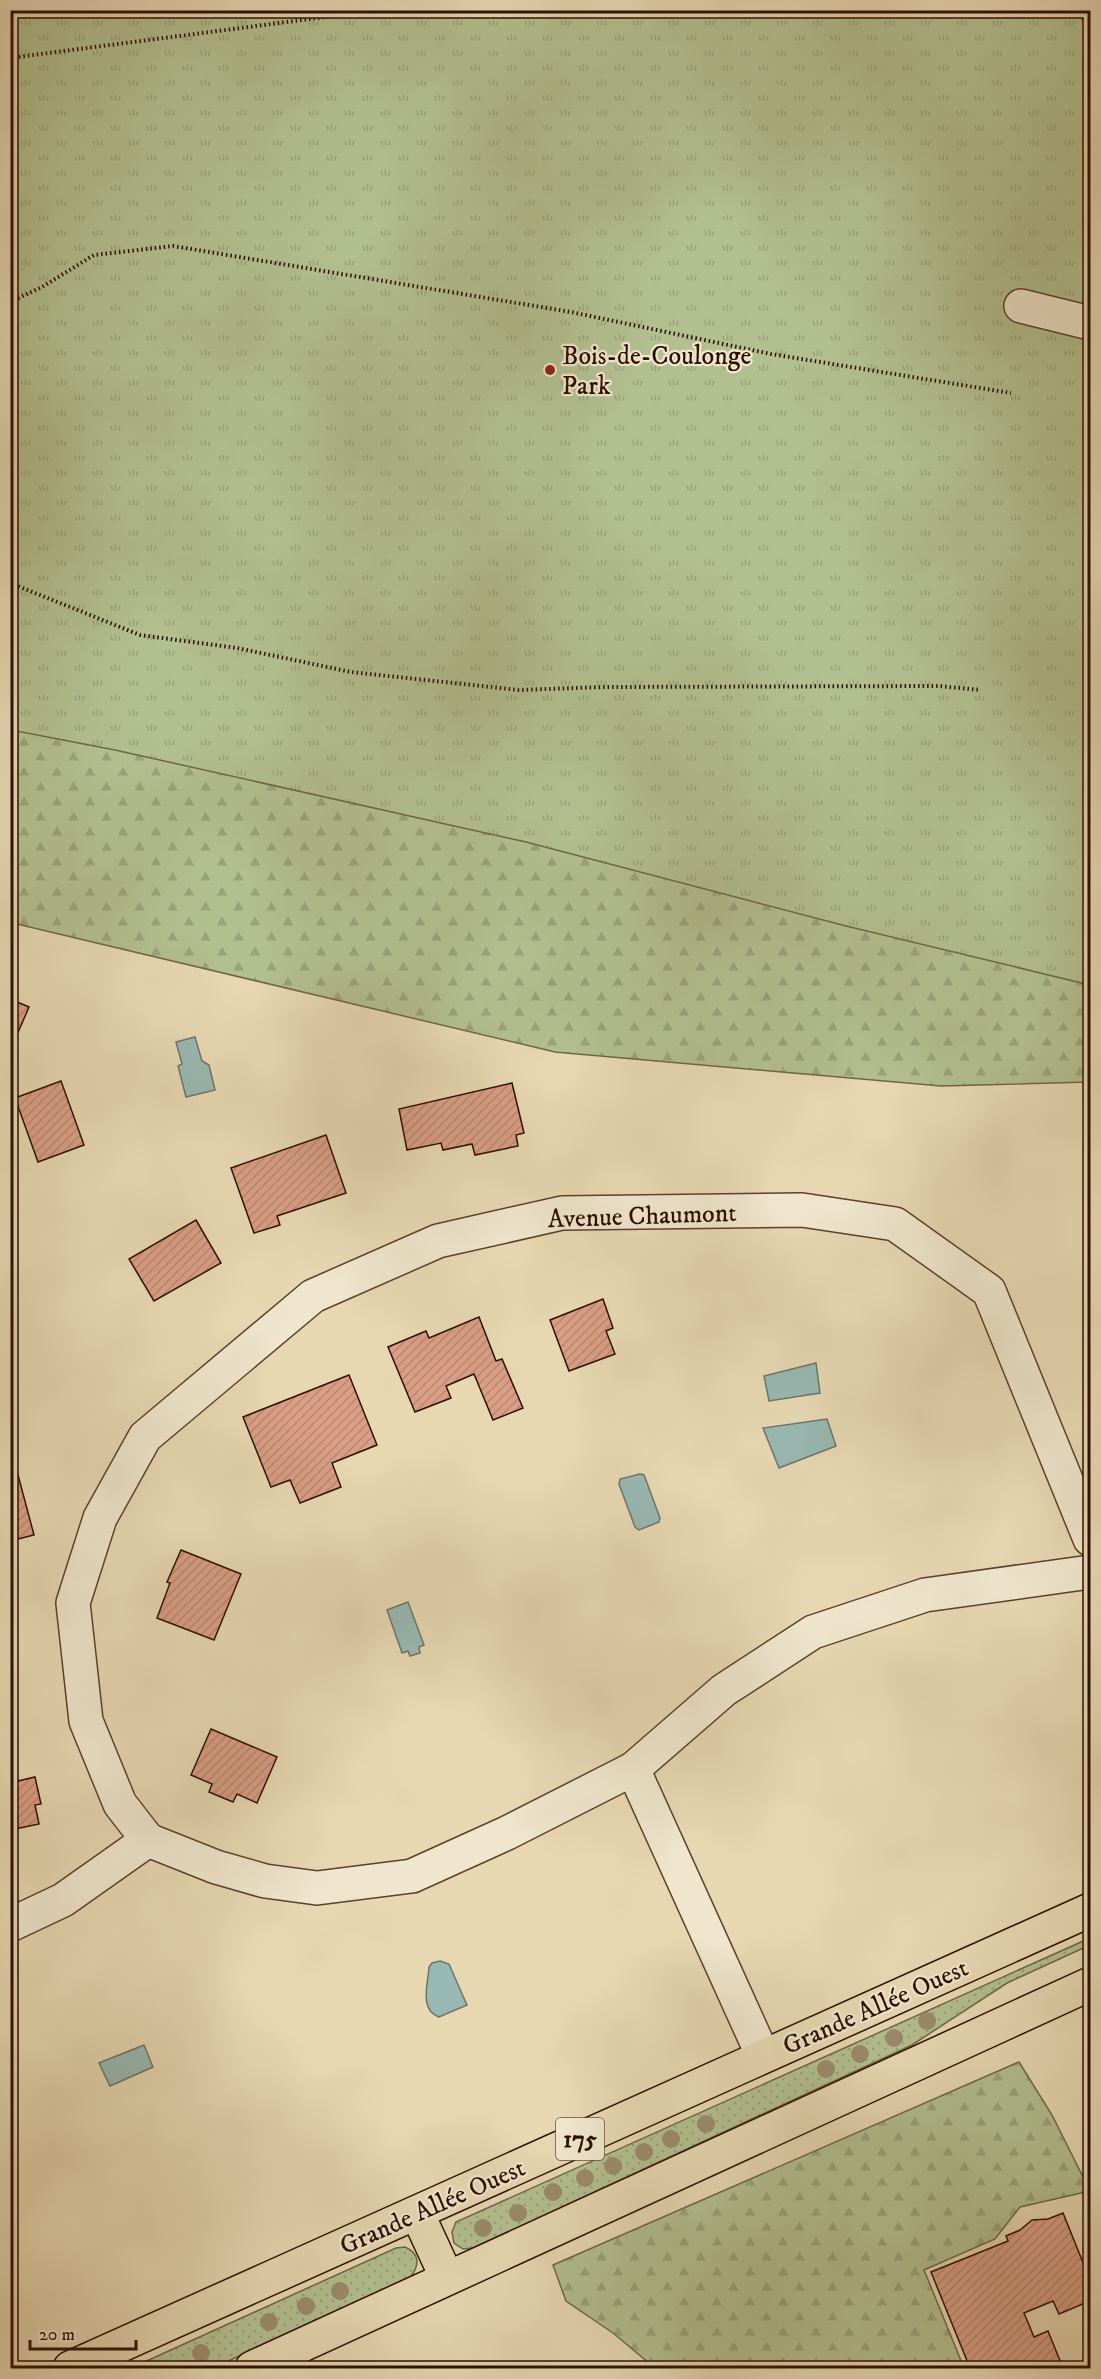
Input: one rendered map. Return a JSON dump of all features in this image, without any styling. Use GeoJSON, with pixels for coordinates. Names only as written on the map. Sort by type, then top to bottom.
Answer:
{"type":"FeatureCollection","features":[{"type":"Feature","properties":{"kind":"main road","name":"Grande Allée Ouest"},"geometry":{"type":"LineString","coordinates":[[70,2368],[1090,1910]]}},
{"type":"Feature","properties":{"kind":"main road"},"geometry":{"type":"LineString","coordinates":[[252,2368],[1090,1984]]}},
{"type":"Feature","properties":{"kind":"main road"},"geometry":{"type":"LineString","coordinates":[[417,2212],[447,2278]]}},
{"type":"Feature","properties":{"kind":"street"},"geometry":{"type":"LineString","coordinates":[[1021,306],[1090,322]]}},
{"type":"Feature","properties":{"kind":"street","name":"Avenue Chaumont"},"geometry":{"type":"LineString","coordinates":[[148,1840],[120,1804],[86,1720],[73,1603],[99,1518],[145,1437],[313,1296],[438,1241],[562,1213],[802,1210],[895,1224],[989,1291],[1090,1539]]}},
{"type":"Feature","properties":{"kind":"street"},"geometry":{"type":"LineString","coordinates":[[10,1925],[63,1900],[148,1840],[216,1867],[265,1881],[317,1888],[412,1876],[507,1833],[633,1769],[724,1690],[813,1632],[925,1595],[1090,1572]]}},
{"type":"Feature","properties":{"kind":"street"},"geometry":{"type":"LineString","coordinates":[[633,1769],[762,2056]]}},
{"type":"Feature","properties":{"kind":"path"},"geometry":{"type":"LineString","coordinates":[[10,58],[380,10]]}},
{"type":"Feature","properties":{"kind":"path"},"geometry":{"type":"LineString","coordinates":[[1080,10],[1090,35]]}},
{"type":"Feature","properties":{"kind":"path"},"geometry":{"type":"LineString","coordinates":[[10,302],[94,255],[172,246],[572,312],[771,354],[1011,393]]}},
{"type":"Feature","properties":{"kind":"path"},"geometry":{"type":"LineString","coordinates":[[10,583],[140,635],[237,648],[351,672],[519,690],[604,687],[939,686],[981,690]]}},
{"type":"Feature","properties":{"kind":"green space","name":"Bois-de-Coulonge Park"},"geometry":{"type":"Polygon","coordinates":[[[10,11],[1090,11],[1090,985],[846,926],[526,842],[115,750],[11,730],[10,11]]]}},
{"type":"Feature","properties":{"kind":"green space"},"geometry":{"type":"Polygon","coordinates":[[[10,467],[1090,722],[1090,1082],[941,1086],[555,1052],[17,924],[11,926],[10,467]]]}},
{"type":"Feature","properties":{"kind":"green space"},"geometry":{"type":"Polygon","coordinates":[[[1090,1938],[1090,1945],[1007,1983],[912,2045],[473,2248],[463,2249],[454,2243],[452,2232],[456,2222],[1090,1938]]]}},
{"type":"Feature","properties":{"kind":"green space"},"geometry":{"type":"Polygon","coordinates":[[[1019,2062],[1052,2115],[1090,2191],[1020,2207],[995,2239],[924,2270],[964,2368],[655,2368],[613,2333],[566,2301],[553,2265],[1019,2062]]]}},
{"type":"Feature","properties":{"kind":"green space"},"geometry":{"type":"Polygon","coordinates":[[[405,2247],[414,2253],[417,2261],[410,2278],[213,2368],[131,2368],[396,2248],[405,2247]]]}},
{"type":"Feature","properties":{"kind":"water"},"geometry":{"type":"Polygon","coordinates":[[[195,1037],[202,1061],[209,1065],[215,1090],[186,1097],[178,1066],[182,1064],[176,1042],[195,1037]]]}},
{"type":"Feature","properties":{"kind":"water"},"geometry":{"type":"Polygon","coordinates":[[[816,1363],[820,1393],[769,1401],[764,1376],[816,1363]]]}},
{"type":"Feature","properties":{"kind":"water"},"geometry":{"type":"Polygon","coordinates":[[[827,1419],[836,1446],[779,1468],[763,1428],[827,1419]]]}},
{"type":"Feature","properties":{"kind":"water"},"geometry":{"type":"Polygon","coordinates":[[[644,1475],[660,1518],[659,1522],[639,1530],[635,1527],[619,1484],[620,1479],[644,1475]]]}},
{"type":"Feature","properties":{"kind":"water"},"geometry":{"type":"Polygon","coordinates":[[[408,1602],[424,1645],[419,1647],[420,1653],[410,1656],[408,1651],[402,1653],[387,1610],[408,1602]]]}},
{"type":"Feature","properties":{"kind":"water"},"geometry":{"type":"Polygon","coordinates":[[[440,1961],[449,1964],[467,2005],[439,2017],[429,2009],[426,1996],[429,1967],[432,1963],[440,1961]]]}},
{"type":"Feature","properties":{"kind":"water"},"geometry":{"type":"Polygon","coordinates":[[[144,2045],[153,2067],[110,2086],[99,2063],[144,2045]]]}},
{"type":"Feature","properties":{"kind":"building"},"geometry":{"type":"Polygon","coordinates":[[[10,999],[29,1007],[10,1051],[10,999]]]}},
{"type":"Feature","properties":{"kind":"building"},"geometry":{"type":"Polygon","coordinates":[[[61,1081],[84,1145],[38,1162],[15,1098],[61,1081]]]}},
{"type":"Feature","properties":{"kind":"building"},"geometry":{"type":"Polygon","coordinates":[[[512,1083],[524,1133],[516,1135],[518,1146],[475,1155],[472,1144],[443,1150],[441,1143],[407,1150],[399,1109],[512,1083]]]}},
{"type":"Feature","properties":{"kind":"building"},"geometry":{"type":"Polygon","coordinates":[[[326,1135],[346,1193],[277,1216],[280,1225],[254,1233],[231,1168],[326,1135]]]}},
{"type":"Feature","properties":{"kind":"building"},"geometry":{"type":"Polygon","coordinates":[[[196,1220],[221,1263],[154,1301],[129,1259],[196,1220]]]}},
{"type":"Feature","properties":{"kind":"building"},"geometry":{"type":"Polygon","coordinates":[[[603,1299],[613,1328],[606,1331],[615,1354],[569,1371],[550,1320],[603,1299]]]}},
{"type":"Feature","properties":{"kind":"building"},"geometry":{"type":"Polygon","coordinates":[[[479,1317],[496,1361],[502,1359],[523,1408],[493,1420],[474,1374],[446,1386],[451,1398],[415,1412],[388,1347],[426,1331],[429,1338],[479,1317]]]}},
{"type":"Feature","properties":{"kind":"building"},"geometry":{"type":"Polygon","coordinates":[[[349,1375],[377,1445],[332,1463],[341,1487],[300,1503],[290,1480],[271,1487],[243,1417],[349,1375]]]}},
{"type":"Feature","properties":{"kind":"building"},"geometry":{"type":"Polygon","coordinates":[[[10,1445],[34,1535],[10,1541],[10,1445]]]}},
{"type":"Feature","properties":{"kind":"building"},"geometry":{"type":"Polygon","coordinates":[[[181,1550],[241,1574],[214,1640],[157,1618],[170,1583],[167,1582],[181,1550]]]}},
{"type":"Feature","properties":{"kind":"building"},"geometry":{"type":"Polygon","coordinates":[[[211,1729],[277,1757],[257,1803],[237,1794],[233,1802],[209,1792],[212,1784],[191,1775],[211,1729]]]}},
{"type":"Feature","properties":{"kind":"building"},"geometry":{"type":"Polygon","coordinates":[[[10,1745],[18,1781],[35,1777],[41,1804],[35,1805],[39,1824],[10,1830],[10,1745]]]}},
{"type":"Feature","properties":{"kind":"building"},"geometry":{"type":"Polygon","coordinates":[[[1063,2213],[1090,2280],[1090,2301],[1059,2314],[1053,2301],[1024,2313],[1034,2337],[1048,2331],[1063,2368],[970,2368],[931,2272],[1008,2241],[1006,2236],[1020,2230],[1032,2220],[1048,2219],[1063,2213]]]}},
{"type":"Feature","properties":{"kind":"place","name":"Bois-de-Coulonge Park"},"geometry":{"type":"Point","coordinates":[550,370]}}]}
